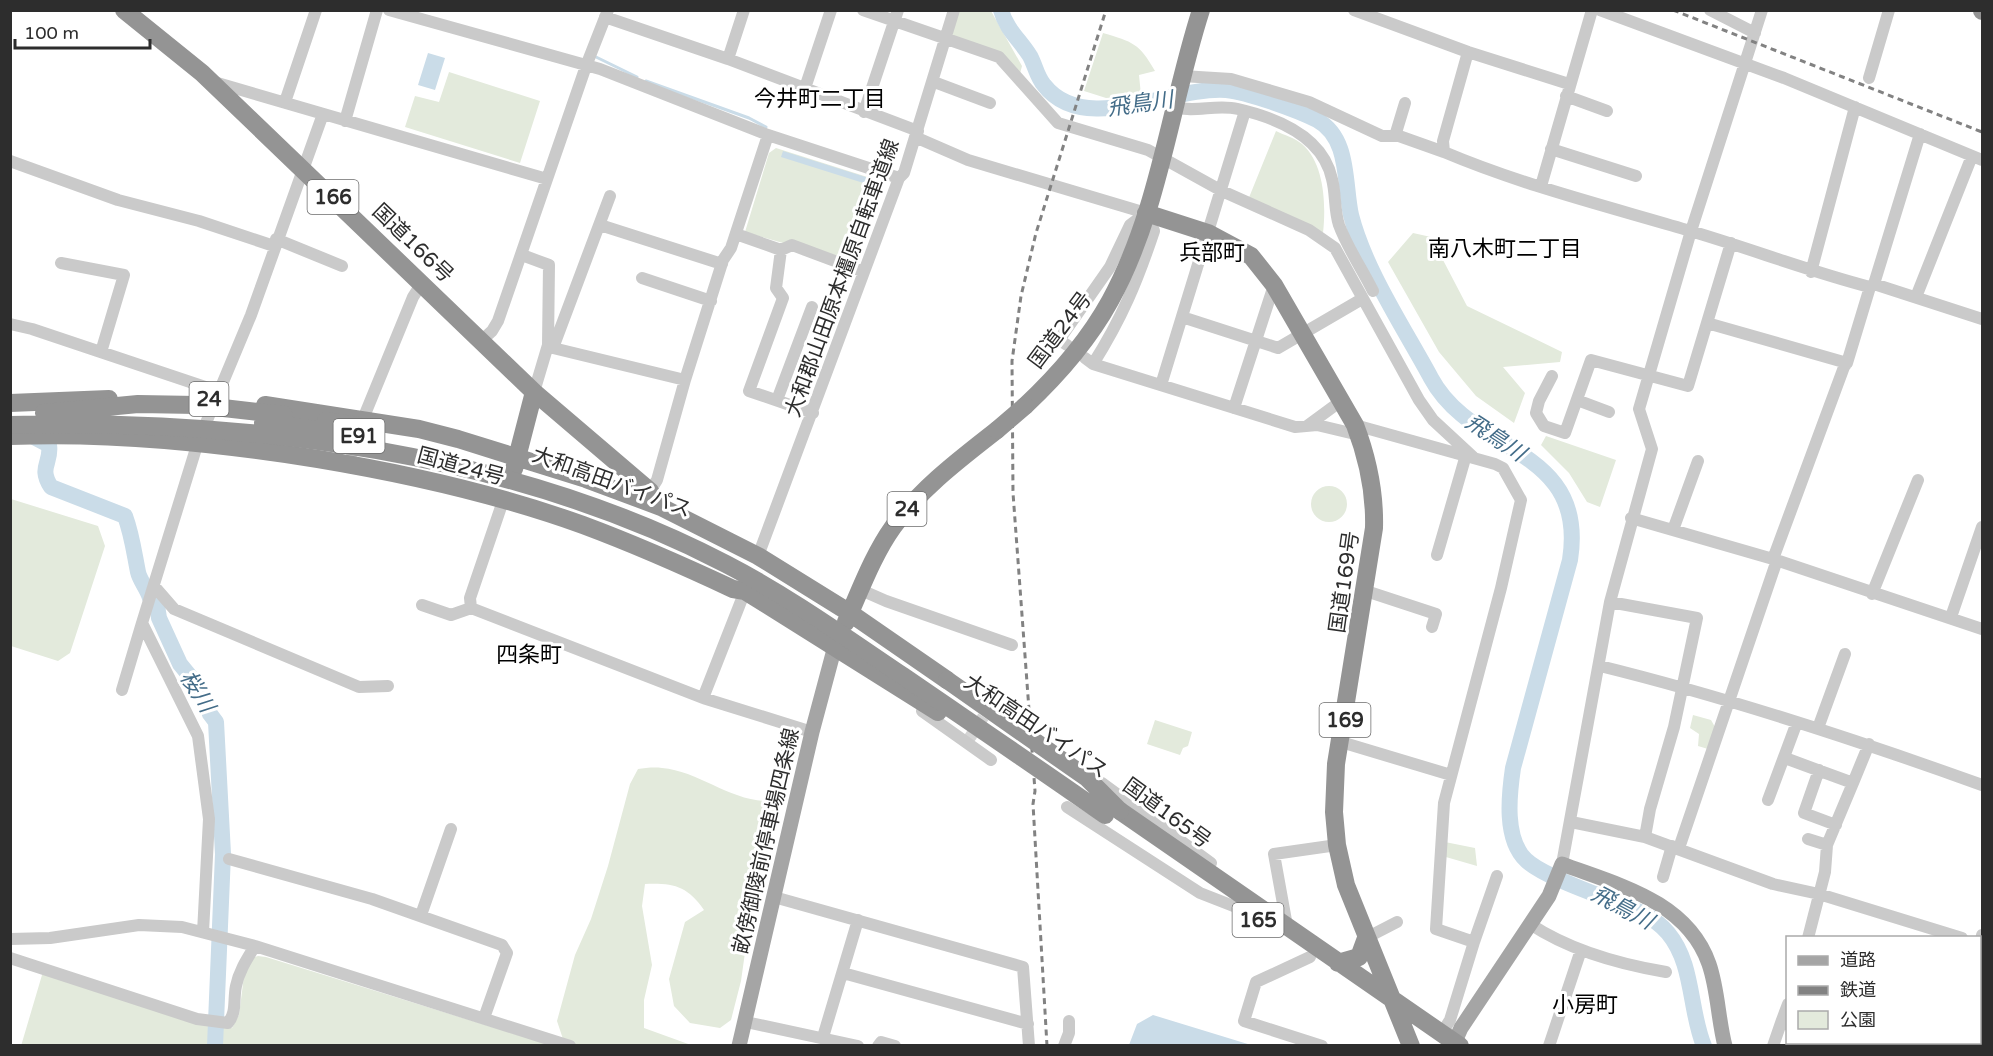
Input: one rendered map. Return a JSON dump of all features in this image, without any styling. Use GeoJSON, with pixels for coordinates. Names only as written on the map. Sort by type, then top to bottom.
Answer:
{"type":"FeatureCollection","features":[{"type":"Feature","properties":{"kind":"highway","name":"国道166号"},"geometry":{"type":"LineString","coordinates":[[124,10],[210,81],[534,392],[650,491],[654,503],[661,507]]}},
{"type":"Feature","properties":{"kind":"highway","name":"国道24号"},"geometry":{"type":"LineString","coordinates":[[842,628],[883,544],[903,513],[955,464],[1024,406],[1074,356],[1109,303],[1132,255],[1146,213],[1201,10]]}},
{"type":"Feature","properties":{"kind":"highway","name":"国道169号"},"geometry":{"type":"LineString","coordinates":[[1146,213],[1208,233],[1251,256],[1274,285],[1357,430],[1371,476],[1374,537],[1334,794],[1337,845],[1347,885],[1366,938],[1411,1046]]}},
{"type":"Feature","properties":{"kind":"highway"},"geometry":{"type":"LineString","coordinates":[[503,501],[518,458],[534,392]]}},
{"type":"Feature","properties":{"kind":"highway","name":"24"},"geometry":{"type":"LineString","coordinates":[[10,403],[219,396],[367,424]]}},
{"type":"Feature","properties":{"kind":"highway"},"geometry":{"type":"LineString","coordinates":[[44,413],[138,404],[197,405],[367,424]]}},
{"type":"Feature","properties":{"kind":"highway","name":"大和高田バイパス"},"geometry":{"type":"LineString","coordinates":[[10,414],[137,414],[250,422],[360,436],[488,463],[571,487],[663,522],[762,571],[1114,816]]}},
{"type":"Feature","properties":{"kind":"highway","name":"国道24号"},"geometry":{"type":"LineString","coordinates":[[367,424],[518,458],[661,507],[758,556],[842,628]]}},
{"type":"Feature","properties":{"kind":"highway","name":"大和高田バイパス"},"geometry":{"type":"LineString","coordinates":[[10,425],[136,425],[230,432],[400,455],[506,479],[659,531],[724,563],[842,628]]}},
{"type":"Feature","properties":{"kind":"highway"},"geometry":{"type":"LineString","coordinates":[[230,432],[438,472],[531,498],[615,527],[696,562],[745,591],[758,556]]}},
{"type":"Feature","properties":{"kind":"highway","name":"国道24号"},"geometry":{"type":"LineString","coordinates":[[10,436],[101,435],[198,442],[348,464],[442,483],[580,524],[635,544],[733,590],[745,591],[842,628]]}},
{"type":"Feature","properties":{"kind":"highway","name":"国道165号"},"geometry":{"type":"LineString","coordinates":[[842,628],[878,632],[1087,778],[1114,816]]}},
{"type":"Feature","properties":{"kind":"highway","name":"国道165号"},"geometry":{"type":"LineString","coordinates":[[842,628],[938,712],[1041,783],[1114,816],[1245,904],[1310,957],[1399,1019],[1450,1042]]}},
{"type":"Feature","properties":{"kind":"highway","name":"国道165号"},"geometry":{"type":"LineString","coordinates":[[1245,904],[1287,926],[1393,999],[1450,1042]]}},
{"type":"Feature","properties":{"kind":"highway"},"geometry":{"type":"LineString","coordinates":[[1338,963],[1359,957],[1366,938]]}},
{"type":"Feature","properties":{"kind":"main road","name":"畝傍御陵前停車場四条線"},"geometry":{"type":"LineString","coordinates":[[739,1046],[812,732],[842,628]]}},
{"type":"Feature","properties":{"kind":"main road"},"geometry":{"type":"LineString","coordinates":[[1450,1042],[1549,896],[1561,866],[1656,901],[1686,926],[1701,945],[1709,963],[1725,1046]]}},
{"type":"Feature","properties":{"kind":"street"},"geometry":{"type":"LineString","coordinates":[[285,102],[315,10]]}},
{"type":"Feature","properties":{"kind":"street"},"geometry":{"type":"LineString","coordinates":[[345,121],[377,10]]}},
{"type":"Feature","properties":{"kind":"street"},"geometry":{"type":"LineString","coordinates":[[389,10],[586,66],[738,121],[768,135],[899,178]]}},
{"type":"Feature","properties":{"kind":"street"},"geometry":{"type":"LineString","coordinates":[[592,10],[805,88],[917,134],[968,160],[1146,213],[1154,231],[1137,283],[1109,342],[1089,361],[1295,427],[1317,425],[1357,430],[1469,456],[1503,468],[1520,495],[1521,508],[1451,775],[1441,825],[1436,929],[1474,942]]}},
{"type":"Feature","properties":{"kind":"street"},"geometry":{"type":"LineString","coordinates":[[728,58],[744,10]]}},
{"type":"Feature","properties":{"kind":"street"},"geometry":{"type":"LineString","coordinates":[[805,88],[831,10]]}},
{"type":"Feature","properties":{"kind":"street"},"geometry":{"type":"LineString","coordinates":[[863,10],[896,16],[946,39],[999,57],[1058,123],[1162,156],[1222,191],[1303,227],[1335,248],[1419,400],[1433,420],[1469,456]]}},
{"type":"Feature","properties":{"kind":"street","name":"大和郡山田原本橿原自転車道線"},"geometry":{"type":"LineString","coordinates":[[758,556],[899,178],[904,173],[934,82],[954,10]]}},
{"type":"Feature","properties":{"kind":"street"},"geometry":{"type":"LineString","coordinates":[[1354,10],[1567,90],[1608,111]]}},
{"type":"Feature","properties":{"kind":"street"},"geometry":{"type":"LineString","coordinates":[[1541,186],[1592,10]]}},
{"type":"Feature","properties":{"kind":"street"},"geometry":{"type":"LineString","coordinates":[[1600,10],[1855,107],[1977,158],[1916,297]]}},
{"type":"Feature","properties":{"kind":"street"},"geometry":{"type":"LineString","coordinates":[[1710,10],[1755,33]]}},
{"type":"Feature","properties":{"kind":"street"},"geometry":{"type":"LineString","coordinates":[[1561,866],[1600,666],[1610,602],[1631,518],[1652,449],[1639,409],[1691,231],[1762,10]]}},
{"type":"Feature","properties":{"kind":"street"},"geometry":{"type":"LineString","coordinates":[[1869,78],[1889,10]]}},
{"type":"Feature","properties":{"kind":"street"},"geometry":{"type":"LineString","coordinates":[[481,340],[492,331],[498,321],[606,14]]}},
{"type":"Feature","properties":{"kind":"street"},"geometry":{"type":"LineString","coordinates":[[864,112],[896,16]]}},
{"type":"Feature","properties":{"kind":"street"},"geometry":{"type":"LineString","coordinates":[[1444,152],[1443,141],[1468,52]]}},
{"type":"Feature","properties":{"kind":"street"},"geometry":{"type":"LineString","coordinates":[[1373,291],[1339,224],[1332,178],[1324,157],[1301,134],[1245,111],[1227,107],[1185,111],[1177,94],[1231,79],[1309,102],[1382,136],[1395,136],[1541,186],[1731,243],[1811,272],[1916,297],[1983,319]]}},
{"type":"Feature","properties":{"kind":"street"},"geometry":{"type":"LineString","coordinates":[[210,81],[547,179]]}},
{"type":"Feature","properties":{"kind":"street"},"geometry":{"type":"LineString","coordinates":[[934,82],[990,103]]}},
{"type":"Feature","properties":{"kind":"street"},"geometry":{"type":"LineString","coordinates":[[1395,136],[1406,103]]}},
{"type":"Feature","properties":{"kind":"street"},"geometry":{"type":"LineString","coordinates":[[1811,272],[1855,107]]}},
{"type":"Feature","properties":{"kind":"street"},"geometry":{"type":"LineString","coordinates":[[1161,385],[1245,111]]}},
{"type":"Feature","properties":{"kind":"street"},"geometry":{"type":"LineString","coordinates":[[122,690],[198,442],[251,315],[275,242],[323,114]]}},
{"type":"Feature","properties":{"kind":"street"},"geometry":{"type":"LineString","coordinates":[[1663,877],[1731,701],[1775,560],[1847,363],[1920,134]]}},
{"type":"Feature","properties":{"kind":"street"},"geometry":{"type":"LineString","coordinates":[[650,491],[657,480],[685,380],[722,264],[736,234],[768,135]]}},
{"type":"Feature","properties":{"kind":"street"},"geometry":{"type":"LineString","coordinates":[[1551,149],[1636,176]]}},
{"type":"Feature","properties":{"kind":"street"},"geometry":{"type":"LineString","coordinates":[[10,161],[118,200],[275,242],[342,266]]}},
{"type":"Feature","properties":{"kind":"street"},"geometry":{"type":"LineString","coordinates":[[534,392],[610,196]]}},
{"type":"Feature","properties":{"kind":"street"},"geometry":{"type":"LineString","coordinates":[[1067,345],[1059,340],[1110,267],[1130,225],[1146,213]]}},
{"type":"Feature","properties":{"kind":"street"},"geometry":{"type":"LineString","coordinates":[[600,225],[722,264]]}},
{"type":"Feature","properties":{"kind":"street"},"geometry":{"type":"LineString","coordinates":[[736,234],[781,250],[792,245],[864,272]]}},
{"type":"Feature","properties":{"kind":"street"},"geometry":{"type":"LineString","coordinates":[[1347,242],[1344,249],[1361,281],[1355,286]]}},
{"type":"Feature","properties":{"kind":"street"},"geometry":{"type":"LineString","coordinates":[[1552,376],[1539,401],[1536,413],[1544,426],[1565,433],[1591,360],[1688,386],[1731,243]]}},
{"type":"Feature","properties":{"kind":"street"},"geometry":{"type":"LineString","coordinates":[[781,250],[776,288],[783,298],[749,391],[813,413]]}},
{"type":"Feature","properties":{"kind":"street"},"geometry":{"type":"LineString","coordinates":[[522,255],[549,265],[551,346]]}},
{"type":"Feature","properties":{"kind":"street"},"geometry":{"type":"LineString","coordinates":[[62,263],[124,275],[101,352]]}},
{"type":"Feature","properties":{"kind":"street"},"geometry":{"type":"LineString","coordinates":[[642,278],[711,301]]}},
{"type":"Feature","properties":{"kind":"street"},"geometry":{"type":"LineString","coordinates":[[348,464],[367,424],[413,297],[422,283]]}},
{"type":"Feature","properties":{"kind":"street"},"geometry":{"type":"LineString","coordinates":[[1234,408],[1274,285]]}},
{"type":"Feature","properties":{"kind":"street"},"geometry":{"type":"LineString","coordinates":[[1182,317],[1278,348],[1362,299]]}},
{"type":"Feature","properties":{"kind":"street"},"geometry":{"type":"LineString","coordinates":[[777,400],[812,307]]}},
{"type":"Feature","properties":{"kind":"street"},"geometry":{"type":"LineString","coordinates":[[1707,323],[1847,363]]}},
{"type":"Feature","properties":{"kind":"street"},"geometry":{"type":"LineString","coordinates":[[10,324],[101,352],[219,396]]}},
{"type":"Feature","properties":{"kind":"street"},"geometry":{"type":"LineString","coordinates":[[551,346],[685,380]]}},
{"type":"Feature","properties":{"kind":"street"},"geometry":{"type":"LineString","coordinates":[[1577,400],[1609,412]]}},
{"type":"Feature","properties":{"kind":"street"},"geometry":{"type":"LineString","coordinates":[[1307,426],[1341,401]]}},
{"type":"Feature","properties":{"kind":"street"},"geometry":{"type":"LineString","coordinates":[[1437,555],[1469,456]]}},
{"type":"Feature","properties":{"kind":"street"},"geometry":{"type":"LineString","coordinates":[[1673,530],[1698,461]]}},
{"type":"Feature","properties":{"kind":"street"},"geometry":{"type":"LineString","coordinates":[[1872,594],[1918,480]]}},
{"type":"Feature","properties":{"kind":"street"},"geometry":{"type":"LineString","coordinates":[[471,609],[470,598],[503,501]]}},
{"type":"Feature","properties":{"kind":"street"},"geometry":{"type":"LineString","coordinates":[[1631,518],[1775,560],[1983,629]]}},
{"type":"Feature","properties":{"kind":"street"},"geometry":{"type":"LineString","coordinates":[[1951,617],[1983,527]]}},
{"type":"Feature","properties":{"kind":"street"},"geometry":{"type":"LineString","coordinates":[[154,586],[174,609],[359,687],[388,687]]}},
{"type":"Feature","properties":{"kind":"street"},"geometry":{"type":"LineString","coordinates":[[861,590],[885,602],[1012,645]]}},
{"type":"Feature","properties":{"kind":"street"},"geometry":{"type":"LineString","coordinates":[[704,698],[745,591]]}},
{"type":"Feature","properties":{"kind":"street"},"geometry":{"type":"LineString","coordinates":[[1366,591],[1436,614],[1432,627]]}},
{"type":"Feature","properties":{"kind":"street"},"geometry":{"type":"LineString","coordinates":[[1610,602],[1697,618],[1674,727],[1650,809],[1645,837]]}},
{"type":"Feature","properties":{"kind":"street"},"geometry":{"type":"LineString","coordinates":[[422,605],[451,615],[471,609],[704,698],[812,732]]}},
{"type":"Feature","properties":{"kind":"street"},"geometry":{"type":"LineString","coordinates":[[142,623],[198,736],[209,819],[203,932]]}},
{"type":"Feature","properties":{"kind":"street"},"geometry":{"type":"LineString","coordinates":[[842,628],[855,665],[991,760]]}},
{"type":"Feature","properties":{"kind":"street"},"geometry":{"type":"LineString","coordinates":[[878,632],[903,642],[991,705]]}},
{"type":"Feature","properties":{"kind":"street"},"geometry":{"type":"LineString","coordinates":[[1818,728],[1845,654]]}},
{"type":"Feature","properties":{"kind":"street"},"geometry":{"type":"LineString","coordinates":[[1600,666],[1731,701],[1818,728],[1983,785]]}},
{"type":"Feature","properties":{"kind":"street"},"geometry":{"type":"LineString","coordinates":[[1768,800],[1797,722]]}},
{"type":"Feature","properties":{"kind":"street"},"geometry":{"type":"LineString","coordinates":[[1341,742],[1451,775]]}},
{"type":"Feature","properties":{"kind":"street"},"geometry":{"type":"LineString","coordinates":[[1809,936],[1820,894],[1827,845],[1869,744]]}},
{"type":"Feature","properties":{"kind":"street"},"geometry":{"type":"LineString","coordinates":[[1054,750],[1220,870],[1245,904]]}},
{"type":"Feature","properties":{"kind":"street"},"geometry":{"type":"LineString","coordinates":[[1785,758],[1853,783]]}},
{"type":"Feature","properties":{"kind":"street"},"geometry":{"type":"LineString","coordinates":[[1819,770],[1804,813],[1836,825]]}},
{"type":"Feature","properties":{"kind":"street"},"geometry":{"type":"LineString","coordinates":[[1066,807],[1200,893],[1245,904]]}},
{"type":"Feature","properties":{"kind":"street"},"geometry":{"type":"LineString","coordinates":[[1570,822],[1645,837],[1762,880],[1820,894],[1956,936]]}},
{"type":"Feature","properties":{"kind":"street"},"geometry":{"type":"LineString","coordinates":[[421,915],[451,829]]}},
{"type":"Feature","properties":{"kind":"street"},"geometry":{"type":"LineString","coordinates":[[1808,839],[1827,845]]}},
{"type":"Feature","properties":{"kind":"street"},"geometry":{"type":"LineString","coordinates":[[1287,926],[1274,854],[1337,845]]}},
{"type":"Feature","properties":{"kind":"street"},"geometry":{"type":"LineString","coordinates":[[229,859],[421,915],[502,945],[507,953],[484,1018]]}},
{"type":"Feature","properties":{"kind":"street"},"geometry":{"type":"LineString","coordinates":[[1450,1042],[1450,1020],[1497,876]]}},
{"type":"Feature","properties":{"kind":"street"},"geometry":{"type":"LineString","coordinates":[[774,897],[1023,967],[1029,1046]]}},
{"type":"Feature","properties":{"kind":"street"},"geometry":{"type":"LineString","coordinates":[[823,1037],[858,920]]}},
{"type":"Feature","properties":{"kind":"street"},"geometry":{"type":"LineString","coordinates":[[1366,938],[1397,922]]}},
{"type":"Feature","properties":{"kind":"street"},"geometry":{"type":"LineString","coordinates":[[1530,924],[1554,940],[1581,950],[1635,967],[1666,972]]}},
{"type":"Feature","properties":{"kind":"street"},"geometry":{"type":"LineString","coordinates":[[10,939],[50,939],[139,925],[182,927],[255,946],[570,1046]]}},
{"type":"Feature","properties":{"kind":"street"},"geometry":{"type":"LineString","coordinates":[[10,958],[198,1019],[228,1023],[234,1016],[236,987],[242,966],[255,946]]}},
{"type":"Feature","properties":{"kind":"street"},"geometry":{"type":"LineString","coordinates":[[1553,1044],[1581,950]]}},
{"type":"Feature","properties":{"kind":"street"},"geometry":{"type":"LineString","coordinates":[[1310,957],[1256,982],[1244,1021],[1322,1046]]}},
{"type":"Feature","properties":{"kind":"street"},"geometry":{"type":"LineString","coordinates":[[843,973],[1028,1024]]}},
{"type":"Feature","properties":{"kind":"street"},"geometry":{"type":"LineString","coordinates":[[1064,1046],[1069,1032],[1069,1021]]}},
{"type":"Feature","properties":{"kind":"street"},"geometry":{"type":"LineString","coordinates":[[746,1022],[858,1046]]}},
{"type":"Feature","properties":{"kind":"street"},"geometry":{"type":"LineString","coordinates":[[1773,1046],[1785,1022]]}},
{"type":"Feature","properties":{"kind":"street"},"geometry":{"type":"LineString","coordinates":[[878,1046],[881,1042],[896,1046]]}},
{"type":"Feature","properties":{"kind":"green space"},"geometry":{"type":"Polygon","coordinates":[[[958,11],[991,11],[1022,66],[1019,77],[1002,55],[954,37],[952,34],[958,11]]]}},
{"type":"Feature","properties":{"kind":"green space"},"geometry":{"type":"Polygon","coordinates":[[[1103,33],[1134,45],[1155,71],[1139,75],[1141,95],[1106,98],[1084,91],[1103,33]]]}},
{"type":"Feature","properties":{"kind":"green space"},"geometry":{"type":"Polygon","coordinates":[[[449,72],[540,101],[520,163],[405,127],[415,96],[439,102],[449,72]]]}},
{"type":"Feature","properties":{"kind":"green space"},"geometry":{"type":"Polygon","coordinates":[[[1276,131],[1293,138],[1310,152],[1320,174],[1324,198],[1323,233],[1248,200],[1276,131]]]}},
{"type":"Feature","properties":{"kind":"green space"},"geometry":{"type":"Polygon","coordinates":[[[776,148],[880,181],[883,187],[857,256],[846,261],[745,232],[769,153],[776,148]]]}},
{"type":"Feature","properties":{"kind":"green space"},"geometry":{"type":"Polygon","coordinates":[[[1413,233],[1431,237],[1467,306],[1562,352],[1560,362],[1503,367],[1525,393],[1514,423],[1476,396],[1439,352],[1388,262],[1413,233]]]}},
{"type":"Feature","properties":{"kind":"green space"},"geometry":{"type":"Polygon","coordinates":[[[1546,436],[1616,460],[1600,507],[1587,502],[1569,473],[1541,445],[1546,436]]]}},
{"type":"Feature","properties":{"kind":"green space"},"geometry":{"type":"Polygon","coordinates":[[[1329,486],[1342,491],[1347,504],[1342,517],[1329,522],[1316,517],[1311,504],[1316,491],[1329,486]]]}},
{"type":"Feature","properties":{"kind":"green space"},"geometry":{"type":"Polygon","coordinates":[[[11,499],[98,526],[105,546],[70,653],[58,661],[11,646],[11,499]]]}},
{"type":"Feature","properties":{"kind":"green space"},"geometry":{"type":"Polygon","coordinates":[[[1693,715],[1711,720],[1715,727],[1708,749],[1698,746],[1699,734],[1690,728],[1693,715]]]}},
{"type":"Feature","properties":{"kind":"green space"},"geometry":{"type":"Polygon","coordinates":[[[1155,720],[1192,732],[1188,746],[1183,748],[1180,755],[1147,744],[1155,720]]]}},
{"type":"Feature","properties":{"kind":"green space"},"geometry":{"type":"Polygon","coordinates":[[[791,729],[798,748],[749,924],[741,981],[731,1020],[720,1028],[690,1023],[674,1006],[669,979],[685,922],[704,910],[686,891],[672,885],[645,884],[642,906],[652,965],[644,1000],[644,1028],[691,1045],[565,1045],[557,1021],[575,955],[591,919],[630,784],[638,769],[675,770],[739,796],[766,801],[783,741],[791,729]]]}},
{"type":"Feature","properties":{"kind":"green space"},"geometry":{"type":"Polygon","coordinates":[[[1440,841],[1475,848],[1477,866],[1439,855],[1440,841]]]}},
{"type":"Feature","properties":{"kind":"green space"},"geometry":{"type":"Polygon","coordinates":[[[258,956],[550,1045],[21,1046],[42,975],[47,974],[232,1028],[239,1015],[244,976],[252,958],[258,956]]]}},
{"type":"Feature","properties":{"kind":"water"},"geometry":{"type":"Polygon","coordinates":[[[428,53],[445,58],[435,90],[418,85],[428,53]]]}},
{"type":"Feature","properties":{"kind":"water"},"geometry":{"type":"Polygon","coordinates":[[[783,151],[875,180],[873,186],[781,157],[783,151]]]}},
{"type":"Feature","properties":{"kind":"water"},"geometry":{"type":"Polygon","coordinates":[[[1153,1015],[1251,1045],[1129,1045],[1137,1024],[1153,1015]]]}},
{"type":"Feature","properties":{"kind":"waterway","name":"飛鳥川"},"geometry":{"type":"LineString","coordinates":[[1001,10],[1010,29],[1030,56],[1042,82],[1061,100],[1082,107],[1105,108],[1130,106],[1204,91],[1235,91],[1317,120],[1328,128],[1335,138],[1344,162],[1351,215],[1357,236],[1375,278],[1431,378],[1449,403],[1473,423],[1523,455],[1545,473],[1562,494],[1571,523],[1570,560],[1513,768],[1510,816],[1514,841],[1526,860],[1543,872],[1628,907],[1663,927],[1676,945],[1687,973],[1704,1046]]}},
{"type":"Feature","properties":{"kind":"waterway"},"geometry":{"type":"LineString","coordinates":[[596,57],[637,77]]}},
{"type":"Feature","properties":{"kind":"waterway"},"geometry":{"type":"LineString","coordinates":[[646,81],[749,118],[766,127]]}},
{"type":"Feature","properties":{"kind":"waterway","name":"桜川"},"geometry":{"type":"LineString","coordinates":[[28,434],[49,445],[45,470],[51,487],[125,516],[140,578],[150,598],[156,599],[159,618],[180,664],[202,691],[210,714],[216,722],[223,854],[215,1046]]}},
{"type":"Feature","properties":{"kind":"tunnel"},"geometry":{"type":"LineString","coordinates":[[967,742],[991,705]]}},
{"type":"Feature","properties":{"kind":"railway"},"geometry":{"type":"LineString","coordinates":[[1047,1046],[1033,804],[1035,791],[1013,493],[1012,361],[1021,296],[1036,233],[1106,10]]}},
{"type":"Feature","properties":{"kind":"railway"},"geometry":{"type":"LineString","coordinates":[[1673,10],[1982,132]]}},
{"type":"Feature","properties":{"kind":"district","name":"今井町二丁目"},"geometry":{"type":"Point","coordinates":[820,98]}},
{"type":"Feature","properties":{"kind":"district","name":"南八木町二丁目"},"geometry":{"type":"Point","coordinates":[1505,248]}},
{"type":"Feature","properties":{"kind":"district","name":"兵部町"},"geometry":{"type":"Point","coordinates":[1212,252]}},
{"type":"Feature","properties":{"kind":"district","name":"四条町"},"geometry":{"type":"Point","coordinates":[529,654]}},
{"type":"Feature","properties":{"kind":"district","name":"小房町"},"geometry":{"type":"Point","coordinates":[1585,1004]}}]}
